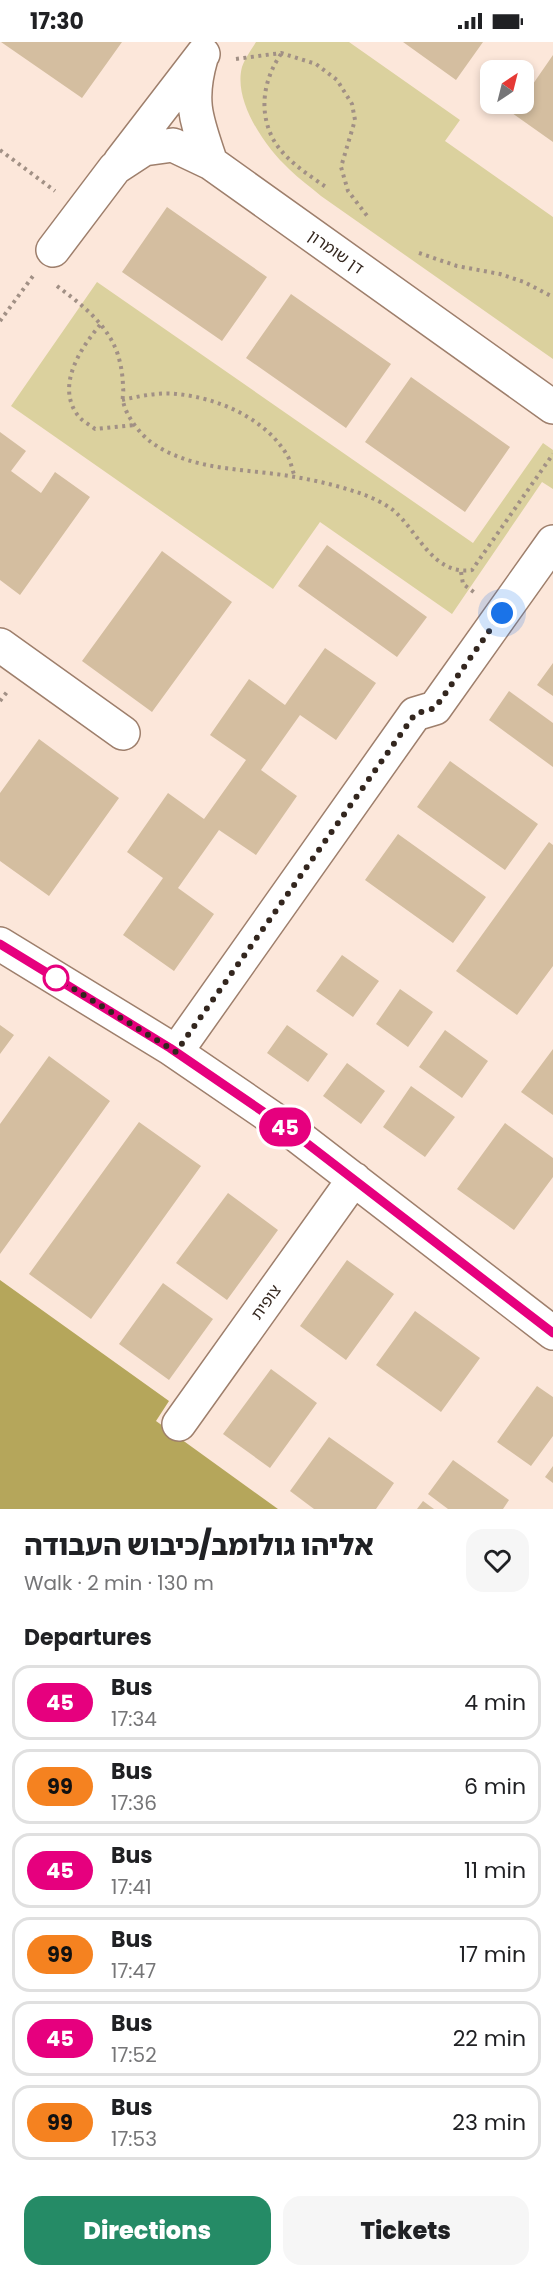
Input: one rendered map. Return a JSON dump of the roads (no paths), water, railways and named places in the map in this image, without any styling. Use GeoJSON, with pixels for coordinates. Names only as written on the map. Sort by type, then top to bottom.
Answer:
{"type":"FeatureCollection","features":[{"type":"Feature","properties":{"kind":"street"},"geometry":{"type":"LineString","coordinates":[[211,163],[194,102],[195,81],[216,52]]}},
{"type":"Feature","properties":{"kind":"street"},"geometry":{"type":"LineString","coordinates":[[53,250],[82,208],[216,52]]}},
{"type":"Feature","properties":{"kind":"street","name":"דן שומרון"},"geometry":{"type":"LineString","coordinates":[[115,168],[144,149],[173,145],[211,163],[553,407]]}},
{"type":"Feature","properties":{"kind":"street"},"geometry":{"type":"LineString","coordinates":[[176,1052],[415,714],[435,708],[553,542]]}},
{"type":"Feature","properties":{"kind":"street"},"geometry":{"type":"LineString","coordinates":[[0,645],[123,733]]}},
{"type":"Feature","properties":{"kind":"street"},"geometry":{"type":"LineString","coordinates":[[0,944],[176,1052],[287,1128],[553,1333]]}},
{"type":"Feature","properties":{"kind":"street","name":"צופית"},"geometry":{"type":"LineString","coordinates":[[178,1424],[354,1179]]}}]}
